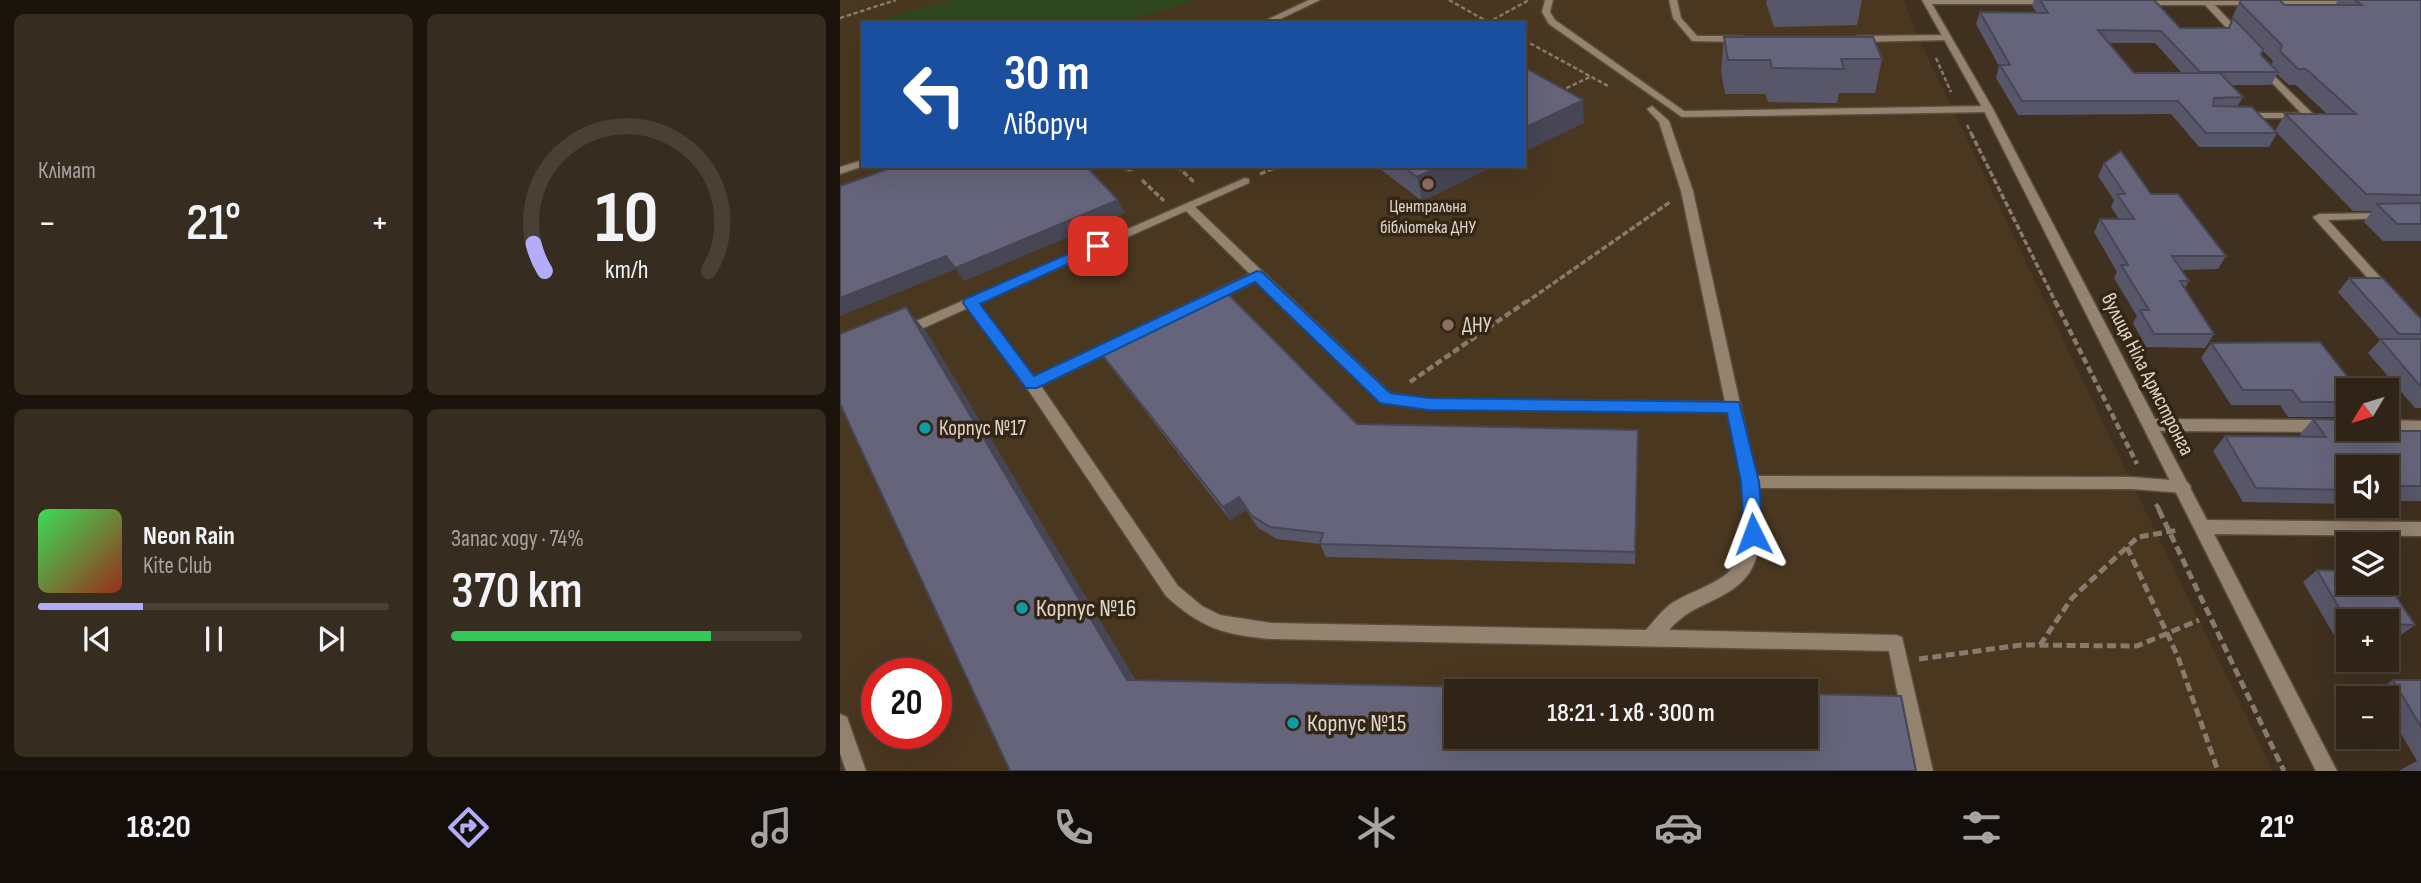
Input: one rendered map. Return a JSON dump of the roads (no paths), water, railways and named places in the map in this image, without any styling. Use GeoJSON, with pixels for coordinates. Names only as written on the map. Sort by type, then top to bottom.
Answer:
{"type":"FeatureCollection","features":[{"type":"Feature","properties":{"kind":"street"},"geometry":{"type":"LineString","coordinates":[[1269,21],[1316,0]]}},
{"type":"Feature","properties":{"kind":"street"},"geometry":{"type":"LineString","coordinates":[[1549,0],[1546,12],[1552,22],[1682,114],[1988,108]]}},
{"type":"Feature","properties":{"kind":"street"},"geometry":{"type":"LineString","coordinates":[[1674,0],[1677,18],[1695,39],[1748,39]]}},
{"type":"Feature","properties":{"kind":"street"},"geometry":{"type":"LineString","coordinates":[[1926,1],[2059,3]]}},
{"type":"Feature","properties":{"kind":"street","name":"вулиця Ніла Армстронга"},"geometry":{"type":"LineString","coordinates":[[1926,1],[1988,108],[2327,771]]}},
{"type":"Feature","properties":{"kind":"street"},"geometry":{"type":"LineString","coordinates":[[2125,3],[2368,3]]}},
{"type":"Feature","properties":{"kind":"street"},"geometry":{"type":"LineString","coordinates":[[2208,3],[2247,43]]}},
{"type":"Feature","properties":{"kind":"street"},"geometry":{"type":"LineString","coordinates":[[1852,39],[1946,38]]}},
{"type":"Feature","properties":{"kind":"street"},"geometry":{"type":"LineString","coordinates":[[2226,116],[2309,116],[2261,66],[2266,64],[2256,53]]}},
{"type":"Feature","properties":{"kind":"street"},"geometry":{"type":"LineString","coordinates":[[1652,109],[1664,121],[1688,191],[1750,482],[1753,534],[1747,561],[1732,580],[1676,610],[1652,636]]}},
{"type":"Feature","properties":{"kind":"street"},"geometry":{"type":"LineString","coordinates":[[840,171],[861,164]]}},
{"type":"Feature","properties":{"kind":"street"},"geometry":{"type":"LineString","coordinates":[[887,338],[1245,181]]}},
{"type":"Feature","properties":{"kind":"street"},"geometry":{"type":"LineString","coordinates":[[1180,208],[1257,276],[1386,398],[1429,404],[1734,407]]}},
{"type":"Feature","properties":{"kind":"street"},"geometry":{"type":"LineString","coordinates":[[2393,299],[2319,217],[2407,216]]}},
{"type":"Feature","properties":{"kind":"street"},"geometry":{"type":"LineString","coordinates":[[1032,384],[1257,276]]}},
{"type":"Feature","properties":{"kind":"street"},"geometry":{"type":"LineString","coordinates":[[971,303],[1032,384],[1172,591],[1196,614],[1226,628],[1895,643],[1923,771]]}},
{"type":"Feature","properties":{"kind":"street"},"geometry":{"type":"LineString","coordinates":[[2150,425],[2336,426]]}},
{"type":"Feature","properties":{"kind":"street"},"geometry":{"type":"LineString","coordinates":[[2399,426],[2421,427]]}},
{"type":"Feature","properties":{"kind":"street"},"geometry":{"type":"LineString","coordinates":[[1750,482],[2146,484],[2183,487]]}},
{"type":"Feature","properties":{"kind":"street"},"geometry":{"type":"LineString","coordinates":[[2204,527],[2421,529]]}},
{"type":"Feature","properties":{"kind":"street"},"geometry":{"type":"LineString","coordinates":[[840,724],[856,771]]}},
{"type":"Feature","properties":{"kind":"place","name":"Центральна бібліотека ДНУ"},"geometry":{"type":"Point","coordinates":[1428,184]}},
{"type":"Feature","properties":{"kind":"place","name":"ДНУ"},"geometry":{"type":"Point","coordinates":[1448,325]}},
{"type":"Feature","properties":{"kind":"place","name":"Корпус №17"},"geometry":{"type":"Point","coordinates":[925,428]}},
{"type":"Feature","properties":{"kind":"place","name":"Корпус №16"},"geometry":{"type":"Point","coordinates":[1022,608]}},
{"type":"Feature","properties":{"kind":"place","name":"Корпус №15"},"geometry":{"type":"Point","coordinates":[1293,723]}}]}
